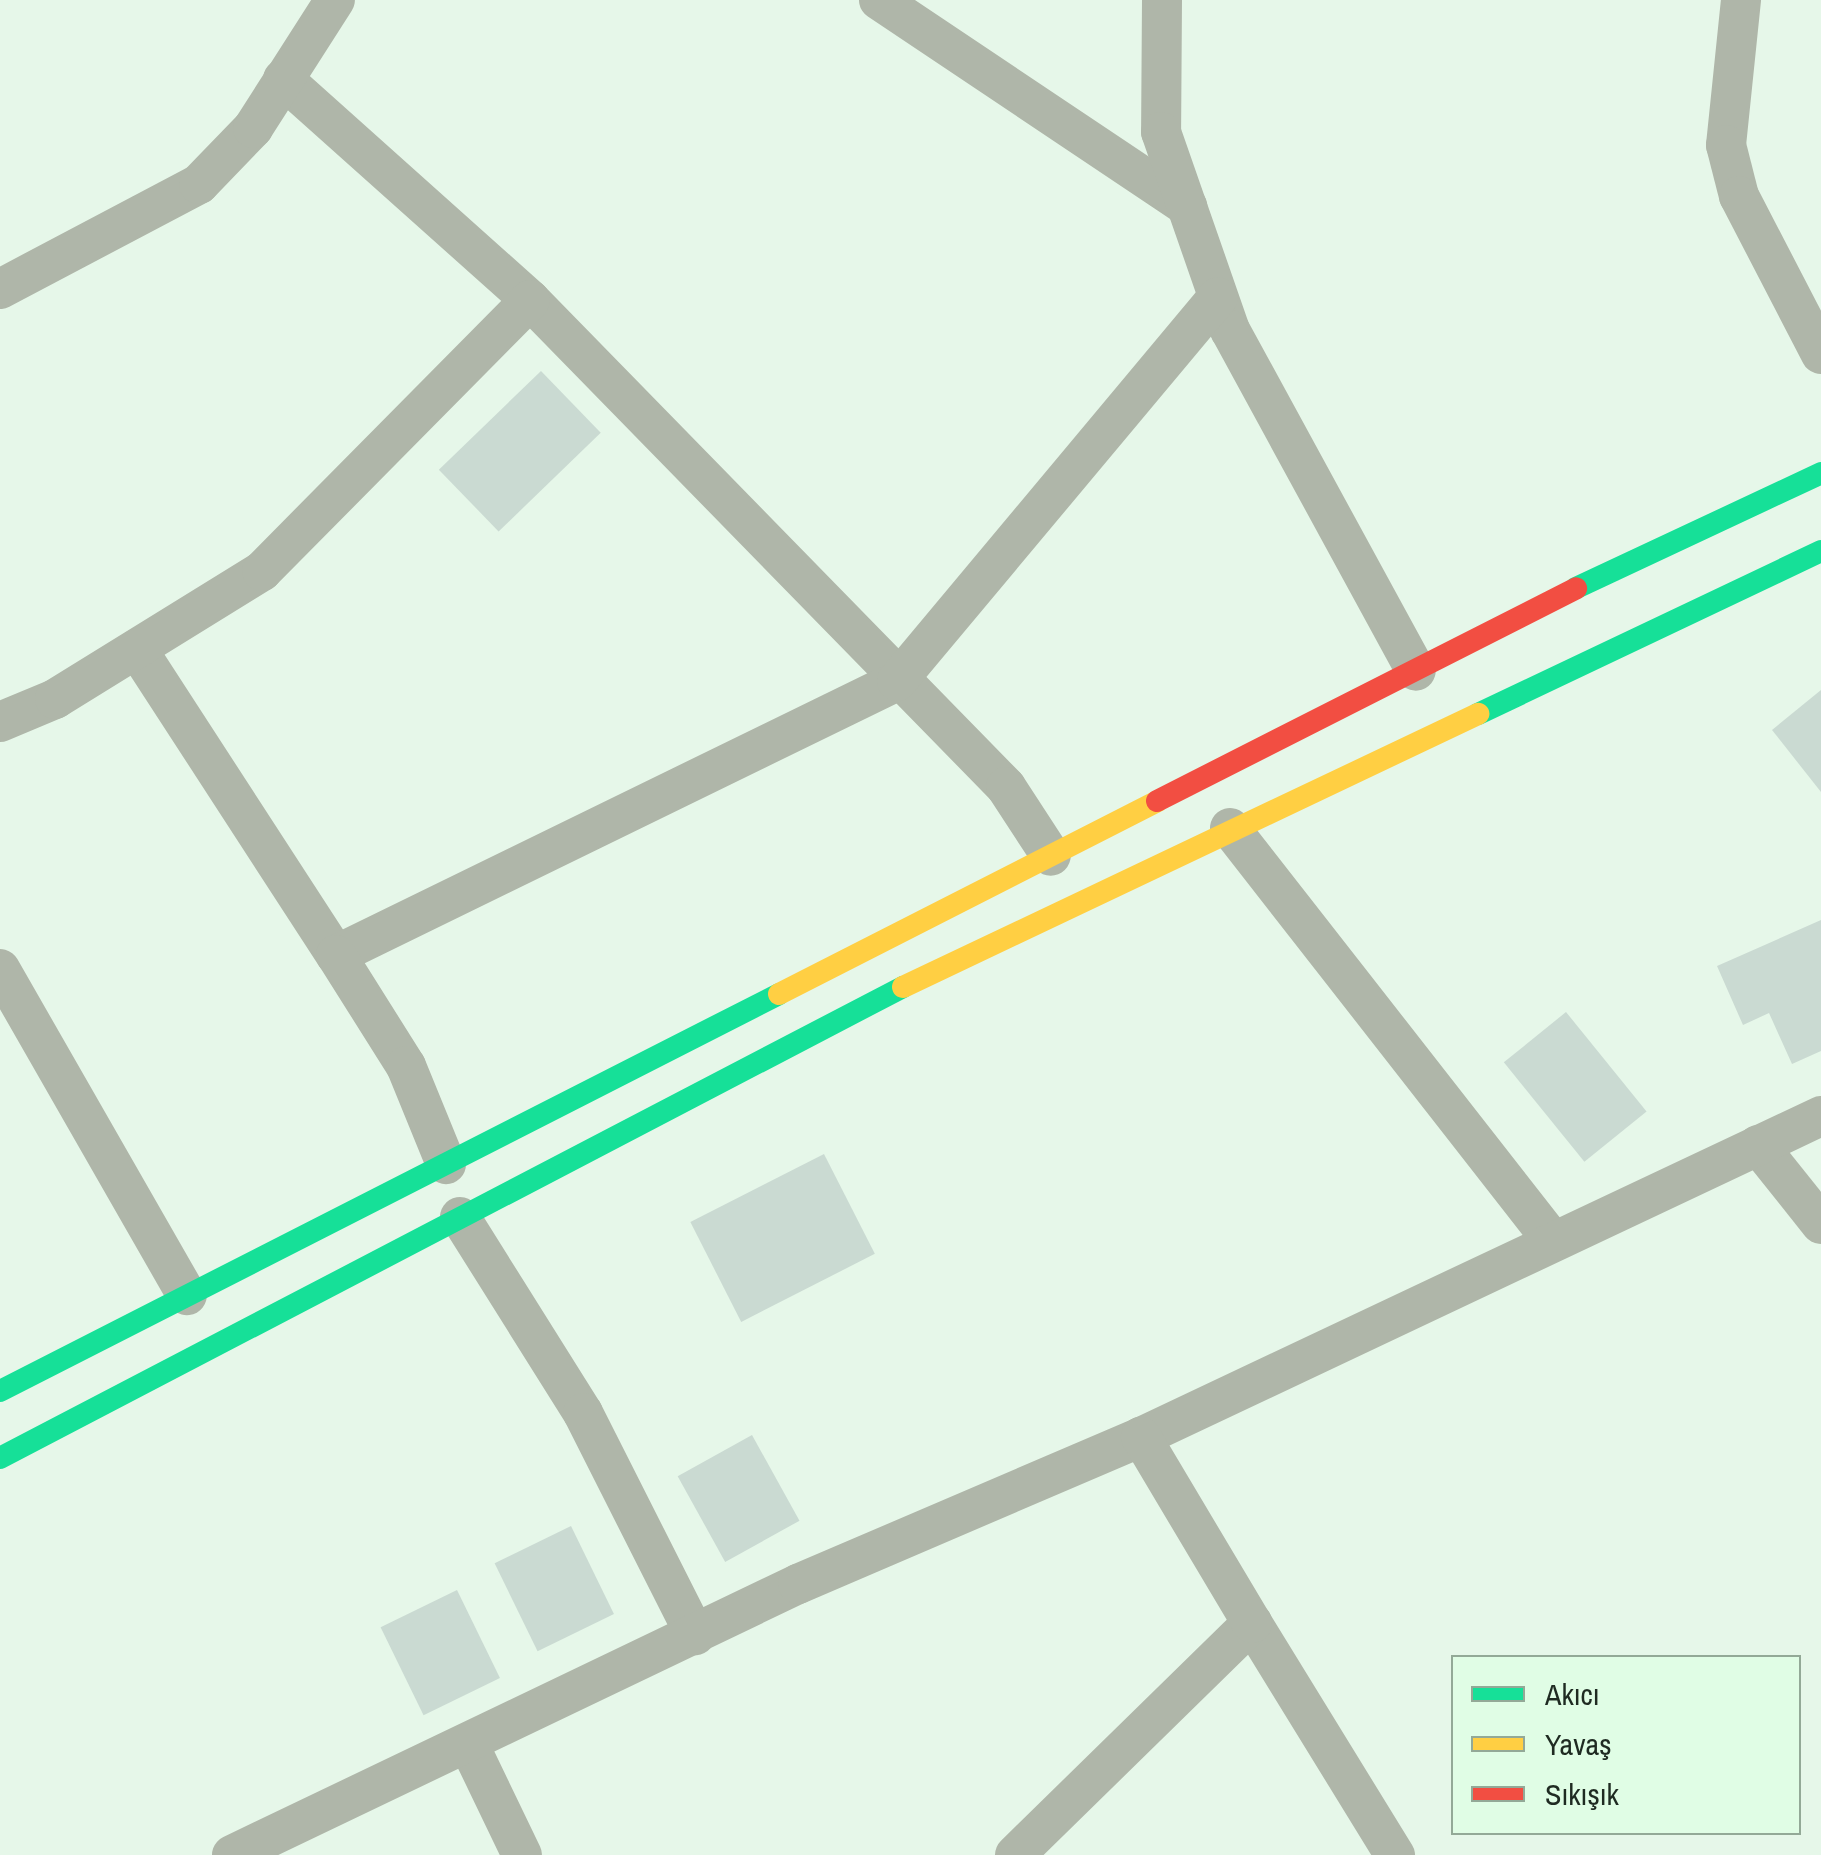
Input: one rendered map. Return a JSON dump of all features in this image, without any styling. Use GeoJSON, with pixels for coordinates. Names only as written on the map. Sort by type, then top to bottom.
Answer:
{"type":"FeatureCollection","features":[{"type":"Feature","properties":{"kind":"main road"},"geometry":{"type":"LineString","coordinates":[[0,1390],[1416,670],[1821,473]]}},
{"type":"Feature","properties":{"kind":"main road"},"geometry":{"type":"LineString","coordinates":[[0,1458],[842,1016],[1230,828],[1821,551]]}},
{"type":"Feature","properties":{"kind":"street"},"geometry":{"type":"LineString","coordinates":[[0,288],[200,184],[282,79],[336,0]]}},
{"type":"Feature","properties":{"kind":"street"},"geometry":{"type":"LineString","coordinates":[[879,0],[1186,206]]}},
{"type":"Feature","properties":{"kind":"street"},"geometry":{"type":"LineString","coordinates":[[1162,0],[1162,132],[1218,297],[1416,670]]}},
{"type":"Feature","properties":{"kind":"street"},"geometry":{"type":"LineString","coordinates":[[1740,0],[1726,145],[1739,196],[1821,354]]}},
{"type":"Feature","properties":{"kind":"street"},"geometry":{"type":"LineString","coordinates":[[282,79],[530,300],[897,681],[1006,787],[1051,856]]}},
{"type":"Feature","properties":{"kind":"street"},"geometry":{"type":"LineString","coordinates":[[336,955],[897,681],[1218,297]]}},
{"type":"Feature","properties":{"kind":"street"},"geometry":{"type":"LineString","coordinates":[[0,722],[137,648],[262,571],[530,300]]}},
{"type":"Feature","properties":{"kind":"street"},"geometry":{"type":"LineString","coordinates":[[137,648],[406,1066],[446,1164]]}},
{"type":"Feature","properties":{"kind":"street"},"geometry":{"type":"LineString","coordinates":[[1230,828],[1552,1240]]}},
{"type":"Feature","properties":{"kind":"street"},"geometry":{"type":"LineString","coordinates":[[0,969],[188,1295]]}},
{"type":"Feature","properties":{"kind":"street"},"geometry":{"type":"LineString","coordinates":[[232,1855],[695,1636],[1141,1437],[1821,1116]]}},
{"type":"Feature","properties":{"kind":"street"},"geometry":{"type":"LineString","coordinates":[[1758,1146],[1821,1224]]}},
{"type":"Feature","properties":{"kind":"street"},"geometry":{"type":"LineString","coordinates":[[460,1217],[582,1413],[695,1636]]}},
{"type":"Feature","properties":{"kind":"street"},"geometry":{"type":"LineString","coordinates":[[1141,1437],[1395,1855]]}},
{"type":"Feature","properties":{"kind":"street"},"geometry":{"type":"LineString","coordinates":[[1015,1855],[1252,1622]]}},
{"type":"Feature","properties":{"kind":"street"},"geometry":{"type":"LineString","coordinates":[[469,1745],[522,1855]]}},
{"type":"Feature","properties":{"kind":"building"},"geometry":{"type":"Polygon","coordinates":[[[541,371],[601,433],[499,532],[439,470],[541,371]]]}},
{"type":"Feature","properties":{"kind":"building"},"geometry":{"type":"Polygon","coordinates":[[[1821,690],[1821,792],[1772,730],[1821,690]]]}},
{"type":"Feature","properties":{"kind":"building"},"geometry":{"type":"Polygon","coordinates":[[[1821,920],[1821,1051],[1792,1064],[1769,1013],[1743,1025],[1717,966],[1821,920]]]}},
{"type":"Feature","properties":{"kind":"building"},"geometry":{"type":"Polygon","coordinates":[[[1566,1012],[1647,1111],[1584,1162],[1504,1062],[1566,1012]]]}},
{"type":"Feature","properties":{"kind":"building"},"geometry":{"type":"Polygon","coordinates":[[[824,1154],[875,1254],[741,1322],[690,1222],[824,1154]]]}},
{"type":"Feature","properties":{"kind":"building"},"geometry":{"type":"Polygon","coordinates":[[[752,1435],[800,1521],[725,1562],[678,1476],[752,1435]]]}},
{"type":"Feature","properties":{"kind":"building"},"geometry":{"type":"Polygon","coordinates":[[[571,1526],[614,1614],[538,1651],[495,1563],[571,1526]]]}},
{"type":"Feature","properties":{"kind":"building"},"geometry":{"type":"Polygon","coordinates":[[[457,1590],[500,1678],[424,1715],[381,1627],[457,1590]]]}},
{"type":"Feature","properties":{"kind":"traffic: fast"},"geometry":{"type":"LineString","coordinates":[[1576,588],[1821,473]]}},
{"type":"Feature","properties":{"kind":"traffic: fast"},"geometry":{"type":"LineString","coordinates":[[1478,714],[1821,551]]}},
{"type":"Feature","properties":{"kind":"traffic: fast"},"geometry":{"type":"LineString","coordinates":[[0,1458],[903,987]]}},
{"type":"Feature","properties":{"kind":"traffic: fast"},"geometry":{"type":"LineString","coordinates":[[0,1391],[779,994]]}},
{"type":"Feature","properties":{"kind":"traffic: slow"},"geometry":{"type":"LineString","coordinates":[[903,987],[1478,714]]}},
{"type":"Feature","properties":{"kind":"traffic: slow"},"geometry":{"type":"LineString","coordinates":[[779,994],[1157,801]]}},
{"type":"Feature","properties":{"kind":"traffic: jam"},"geometry":{"type":"LineString","coordinates":[[1157,801],[1576,588]]}}]}
